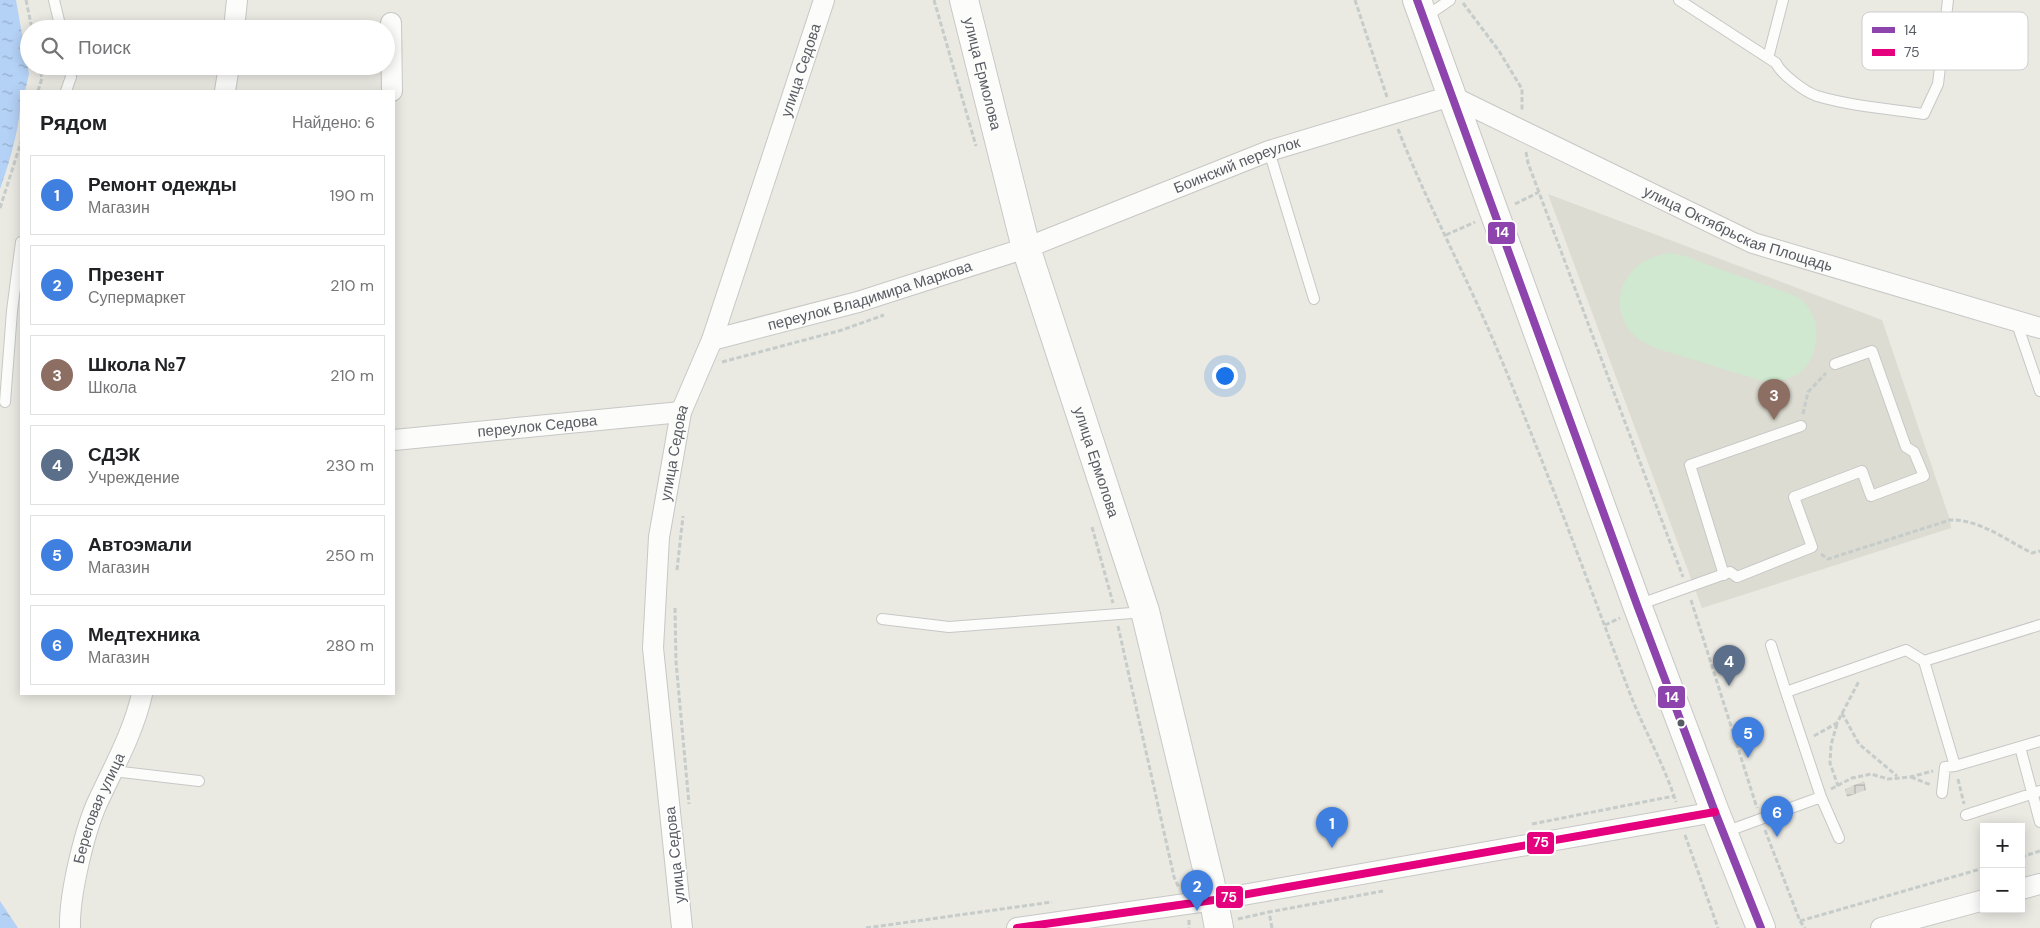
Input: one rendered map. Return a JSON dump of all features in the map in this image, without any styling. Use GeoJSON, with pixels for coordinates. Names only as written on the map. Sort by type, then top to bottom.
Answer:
{"type":"FeatureCollection","features":[{"type":"Feature","properties":{"kind":"main road","name":"улица Ермолова"},"geometry":{"type":"LineString","coordinates":[[964,0],[1026,248],[1145,612],[1214,919]]}},
{"type":"Feature","properties":{"kind":"main road"},"geometry":{"type":"LineString","coordinates":[[1420,9],[1637,605],[1761,928]]}},
{"type":"Feature","properties":{"kind":"street"},"geometry":{"type":"LineString","coordinates":[[235,20],[237,0]]}},
{"type":"Feature","properties":{"kind":"street","name":"улица Седова"},"geometry":{"type":"LineString","coordinates":[[682,928],[653,648],[659,537],[681,412],[712,340],[824,0]]}},
{"type":"Feature","properties":{"kind":"street"},"geometry":{"type":"LineString","coordinates":[[225,90],[228,75]]}},
{"type":"Feature","properties":{"kind":"street"},"geometry":{"type":"LineString","coordinates":[[392,75],[392,90]]}},
{"type":"Feature","properties":{"kind":"street","name":"Боинский переулок"},"geometry":{"type":"LineString","coordinates":[[1026,248],[1269,151],[1451,96]]}},
{"type":"Feature","properties":{"kind":"street","name":"улица Октябрьская Площадь"},"geometry":{"type":"LineString","coordinates":[[1451,96],[1753,243],[2040,328]]}},
{"type":"Feature","properties":{"kind":"street","name":"переулок Владимира Маркова"},"geometry":{"type":"LineString","coordinates":[[712,340],[858,302],[1026,248]]}},
{"type":"Feature","properties":{"kind":"street","name":"переулок Седова"},"geometry":{"type":"LineString","coordinates":[[395,440],[681,412]]}},
{"type":"Feature","properties":{"kind":"street","name":"Береговая улица"},"geometry":{"type":"LineString","coordinates":[[70,928],[77,875],[86,836],[99,798],[113,771],[140,705],[142,695]]}},
{"type":"Feature","properties":{"kind":"street"},"geometry":{"type":"LineString","coordinates":[[1017,928],[1185,904],[1214,919],[1719,822]]}},
{"type":"Feature","properties":{"kind":"street"},"geometry":{"type":"LineString","coordinates":[[2025,888],[2040,884]]}},
{"type":"Feature","properties":{"kind":"street"},"geometry":{"type":"LineString","coordinates":[[1881,928],[1980,901]]}},
{"type":"Feature","properties":{"kind":"lane"},"geometry":{"type":"LineString","coordinates":[[54,0],[59,20]]}},
{"type":"Feature","properties":{"kind":"lane"},"geometry":{"type":"LineString","coordinates":[[1420,9],[1450,0]]}},
{"type":"Feature","properties":{"kind":"lane"},"geometry":{"type":"LineString","coordinates":[[1679,0],[1776,63],[1780,72],[1816,95],[1869,107],[1924,114],[1938,84],[1940,70]]}},
{"type":"Feature","properties":{"kind":"lane"},"geometry":{"type":"LineString","coordinates":[[1768,58],[1784,0]]}},
{"type":"Feature","properties":{"kind":"lane"},"geometry":{"type":"LineString","coordinates":[[66,90],[70,75]]}},
{"type":"Feature","properties":{"kind":"lane"},"geometry":{"type":"LineString","coordinates":[[1269,151],[1314,299]]}},
{"type":"Feature","properties":{"kind":"lane"},"geometry":{"type":"LineString","coordinates":[[5,402],[12,310],[20,250]]}},
{"type":"Feature","properties":{"kind":"lane"},"geometry":{"type":"LineString","coordinates":[[2015,320],[2040,391]]}},
{"type":"Feature","properties":{"kind":"lane"},"geometry":{"type":"LineString","coordinates":[[1637,605],[1687,589],[1730,572],[1736,577],[1812,547],[1794,497],[1862,471],[1871,496],[1924,476],[1914,452],[1906,446],[1872,351],[1835,364]]}},
{"type":"Feature","properties":{"kind":"lane"},"geometry":{"type":"LineString","coordinates":[[1724,575],[1690,464],[1801,426]]}},
{"type":"Feature","properties":{"kind":"lane"},"geometry":{"type":"LineString","coordinates":[[882,619],[949,627],[1145,612]]}},
{"type":"Feature","properties":{"kind":"lane"},"geometry":{"type":"LineString","coordinates":[[1924,661],[2040,625]]}},
{"type":"Feature","properties":{"kind":"lane"},"geometry":{"type":"LineString","coordinates":[[1771,645],[1821,797],[1839,838]]}},
{"type":"Feature","properties":{"kind":"lane"},"geometry":{"type":"LineString","coordinates":[[1786,692],[1906,650],[1924,661],[1950,767],[1942,792]]}},
{"type":"Feature","properties":{"kind":"lane"},"geometry":{"type":"LineString","coordinates":[[1950,767],[2040,741]]}},
{"type":"Feature","properties":{"kind":"lane"},"geometry":{"type":"LineString","coordinates":[[2020,747],[2036,792],[2040,822]]}},
{"type":"Feature","properties":{"kind":"lane"},"geometry":{"type":"LineString","coordinates":[[113,771],[199,781]]}},
{"type":"Feature","properties":{"kind":"lane"},"geometry":{"type":"LineString","coordinates":[[1966,815],[2036,792]]}},
{"type":"Feature","properties":{"kind":"lane"},"geometry":{"type":"LineString","coordinates":[[1719,822],[1761,819],[1821,797]]}},
{"type":"Feature","properties":{"kind":"path"},"geometry":{"type":"LineString","coordinates":[[26,0],[30,20]]}},
{"type":"Feature","properties":{"kind":"path"},"geometry":{"type":"LineString","coordinates":[[934,0],[977,150]]}},
{"type":"Feature","properties":{"kind":"path"},"geometry":{"type":"LineString","coordinates":[[1355,0],[1392,113],[1409,157],[1471,289],[1497,350],[1549,477],[1637,711],[1674,796]]}},
{"type":"Feature","properties":{"kind":"path"},"geometry":{"type":"LineString","coordinates":[[1461,0],[1499,51],[1522,89],[1522,131],[1528,164],[1687,589],[1761,819],[1800,921],[1805,928]]}},
{"type":"Feature","properties":{"kind":"path"},"geometry":{"type":"LineString","coordinates":[[38,90],[41,75]]}},
{"type":"Feature","properties":{"kind":"path"},"geometry":{"type":"LineString","coordinates":[[0,208],[20,145]]}},
{"type":"Feature","properties":{"kind":"path"},"geometry":{"type":"LineString","coordinates":[[1801,426],[1808,392],[1835,364]]}},
{"type":"Feature","properties":{"kind":"path"},"geometry":{"type":"LineString","coordinates":[[677,575],[684,510]]}},
{"type":"Feature","properties":{"kind":"path"},"geometry":{"type":"LineString","coordinates":[[1812,547],[1828,559],[1955,520],[1977,524],[2032,552],[2040,551]]}},
{"type":"Feature","properties":{"kind":"path"},"geometry":{"type":"LineString","coordinates":[[1091,521],[1115,614],[1177,885],[1188,910],[1190,928]]}},
{"type":"Feature","properties":{"kind":"path"},"geometry":{"type":"LineString","coordinates":[[675,604],[676,662],[690,809]]}},
{"type":"Feature","properties":{"kind":"path"},"geometry":{"type":"LineString","coordinates":[[1838,786],[1830,763],[1831,745],[1837,722],[1869,663]]}},
{"type":"Feature","properties":{"kind":"path"},"geometry":{"type":"LineString","coordinates":[[1842,713],[1859,744],[1894,775],[1900,778]]}},
{"type":"Feature","properties":{"kind":"path"},"geometry":{"type":"LineString","coordinates":[[1808,758],[1815,734],[1837,722]]}},
{"type":"Feature","properties":{"kind":"path"},"geometry":{"type":"LineString","coordinates":[[1821,797],[1852,778],[1872,774],[1888,779],[1910,777],[1950,767],[1966,815]]}},
{"type":"Feature","properties":{"kind":"path"},"geometry":{"type":"LineString","coordinates":[[1680,835],[1685,834],[1718,928]]}},
{"type":"Feature","properties":{"kind":"path"},"geometry":{"type":"LineString","coordinates":[[2025,856],[2040,851]]}},
{"type":"Feature","properties":{"kind":"path"},"geometry":{"type":"LineString","coordinates":[[1800,921],[1980,869]]}},
{"type":"Feature","properties":{"kind":"path"},"geometry":{"type":"LineString","coordinates":[[1168,887],[1177,885]]}},
{"type":"Feature","properties":{"kind":"path"},"geometry":{"type":"LineString","coordinates":[[1214,919],[1269,912],[1386,890]]}},
{"type":"Feature","properties":{"kind":"path"},"geometry":{"type":"LineString","coordinates":[[866,928],[1061,901]]}},
{"type":"Feature","properties":{"kind":"path"},"geometry":{"type":"LineString","coordinates":[[1269,912],[1272,928]]}},
{"type":"Feature","properties":{"kind":"shaded area"},"geometry":{"type":"Polygon","coordinates":[[[1548,194],[1882,320],[1950,520],[1951,528],[1702,608],[1548,194]]]}},
{"type":"Feature","properties":{"kind":"shaded area"},"geometry":{"type":"Polygon","coordinates":[[[1864,781],[1866,790],[1847,797],[1845,789],[1864,781]]]}},
{"type":"Feature","properties":{"kind":"green space"},"geometry":{"type":"Polygon","coordinates":[[[1670,253],[1685,256],[1797,297],[1809,309],[1816,325],[1816,342],[1808,365],[1792,377],[1780,381],[1766,382],[1655,348],[1635,335],[1629,330],[1622,317],[1621,291],[1626,280],[1644,262],[1656,256],[1670,253]]]}},
{"type":"Feature","properties":{"kind":"water"},"geometry":{"type":"Polygon","coordinates":[[[0,0],[16,0],[20,23],[20,75],[29,75],[25,90],[20,90],[20,110],[15,141],[0,189],[0,0]]]}},
{"type":"Feature","properties":{"kind":"water"},"geometry":{"type":"Polygon","coordinates":[[[0,901],[18,928],[0,928],[0,901]]]}},
{"type":"Feature","properties":{"kind":"transit line","name":"14"},"geometry":{"type":"LineString","coordinates":[[1417,0],[1637,605],[1761,928]]}},
{"type":"Feature","properties":{"kind":"transit line","name":"75"},"geometry":{"type":"LineString","coordinates":[[1017,928],[1214,900],[1715,812]]}},
{"type":"Feature","properties":{"kind":"place","name":"Школа №7"},"geometry":{"type":"Point","coordinates":[1774,420]}},
{"type":"Feature","properties":{"kind":"place","name":"СДЭК"},"geometry":{"type":"Point","coordinates":[1729,686]}},
{"type":"Feature","properties":{"kind":"place","name":"Автоэмали"},"geometry":{"type":"Point","coordinates":[1748,758]}},
{"type":"Feature","properties":{"kind":"place","name":"Медтехника"},"geometry":{"type":"Point","coordinates":[1777,837]}},
{"type":"Feature","properties":{"kind":"place","name":"Ремонт одежды"},"geometry":{"type":"Point","coordinates":[1332,848]}},
{"type":"Feature","properties":{"kind":"place","name":"Презент"},"geometry":{"type":"Point","coordinates":[1197,911]}}]}
